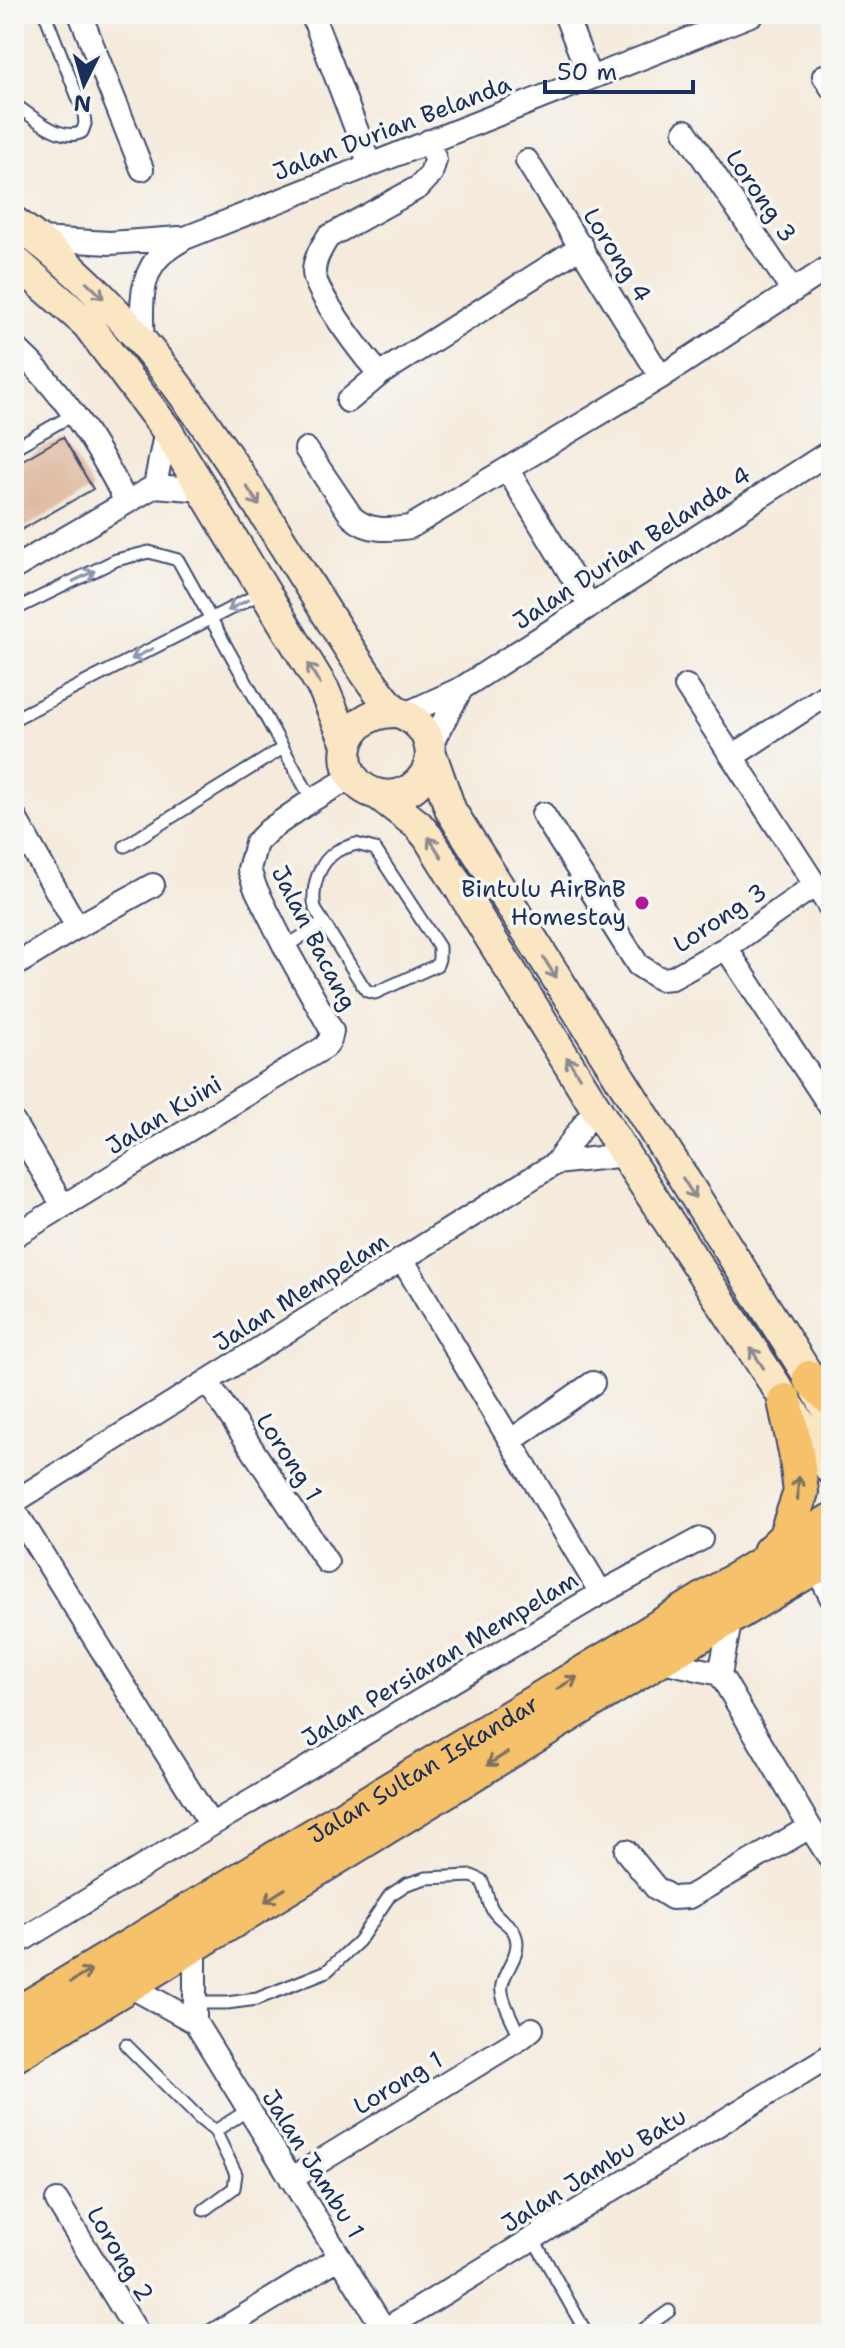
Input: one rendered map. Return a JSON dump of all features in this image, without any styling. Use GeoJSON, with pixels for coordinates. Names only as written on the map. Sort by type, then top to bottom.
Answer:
{"type":"FeatureCollection","features":[{"type":"Feature","properties":{"kind":"main road"},"geometry":{"type":"LineString","coordinates":[[745,1574],[785,1538],[801,1492],[796,1452],[809,1393]]}},
{"type":"Feature","properties":{"kind":"main road","name":"Jalan Sultan Iskandar"},"geometry":{"type":"LineString","coordinates":[[14,2016],[831,1521]]}},
{"type":"Feature","properties":{"kind":"main road"},"geometry":{"type":"LineString","coordinates":[[14,2055],[658,1660],[821,1564]]}},
{"type":"Feature","properties":{"kind":"street"},"geometry":{"type":"LineString","coordinates":[[80,14],[142,169]]}},
{"type":"Feature","properties":{"kind":"street"},"geometry":{"type":"LineString","coordinates":[[312,14],[370,165]]}},
{"type":"Feature","properties":{"kind":"street"},"geometry":{"type":"LineString","coordinates":[[565,14],[590,78]]}},
{"type":"Feature","properties":{"kind":"street","name":"Jalan Durian Belanda"},"geometry":{"type":"LineString","coordinates":[[185,238],[753,14]]}},
{"type":"Feature","properties":{"kind":"street","name":"Lorong 3"},"geometry":{"type":"LineString","coordinates":[[685,131],[793,291]]}},
{"type":"Feature","properties":{"kind":"street"},"geometry":{"type":"LineString","coordinates":[[380,374],[365,358],[319,289],[314,273],[319,250],[328,237],[419,187],[431,174],[435,160],[429,141]]}},
{"type":"Feature","properties":{"kind":"street","name":"Lorong 4"},"geometry":{"type":"LineString","coordinates":[[527,161],[661,377]]}},
{"type":"Feature","properties":{"kind":"street"},"geometry":{"type":"LineString","coordinates":[[14,222],[39,239],[100,294],[143,345],[212,432],[364,671],[401,713],[417,722],[426,733],[451,811],[809,1393],[831,1470]]}},
{"type":"Feature","properties":{"kind":"street"},"geometry":{"type":"LineString","coordinates":[[39,239],[110,243],[185,238]]}},
{"type":"Feature","properties":{"kind":"street"},"geometry":{"type":"LineString","coordinates":[[143,345],[142,313],[150,268],[164,251],[185,238]]}},
{"type":"Feature","properties":{"kind":"street"},"geometry":{"type":"LineString","coordinates":[[348,401],[380,374],[582,246]]}},
{"type":"Feature","properties":{"kind":"street"},"geometry":{"type":"LineString","coordinates":[[14,260],[87,324],[166,429],[324,690],[347,744]]}},
{"type":"Feature","properties":{"kind":"street"},"geometry":{"type":"LineString","coordinates":[[306,449],[352,517],[360,524],[386,530],[410,527],[661,377],[831,266]]}},
{"type":"Feature","properties":{"kind":"street"},"geometry":{"type":"LineString","coordinates":[[14,346],[74,414],[117,482],[126,502]]}},
{"type":"Feature","properties":{"kind":"street"},"geometry":{"type":"LineString","coordinates":[[155,486],[166,429]]}},
{"type":"Feature","properties":{"kind":"street","name":"Jalan Durian Belanda 4"},"geometry":{"type":"LineString","coordinates":[[401,713],[462,688],[831,451]]}},
{"type":"Feature","properties":{"kind":"street"},"geometry":{"type":"LineString","coordinates":[[507,469],[590,606]]}},
{"type":"Feature","properties":{"kind":"street"},"geometry":{"type":"LineString","coordinates":[[14,568],[155,486],[204,490]]}},
{"type":"Feature","properties":{"kind":"street"},"geometry":{"type":"LineString","coordinates":[[686,686],[831,909]]}},
{"type":"Feature","properties":{"kind":"street"},"geometry":{"type":"LineString","coordinates":[[379,795],[391,796],[414,787],[429,767],[431,750],[462,688]]}},
{"type":"Feature","properties":{"kind":"street"},"geometry":{"type":"LineString","coordinates":[[733,756],[831,692]]}},
{"type":"Feature","properties":{"kind":"street"},"geometry":{"type":"LineString","coordinates":[[401,713],[372,715],[352,732],[346,755],[353,776],[359,784],[418,825],[428,837],[625,1155],[809,1393],[831,1416]]}},
{"type":"Feature","properties":{"kind":"street","name":"Jalan Bacang"},"geometry":{"type":"LineString","coordinates":[[332,1031],[285,947],[249,869],[256,843],[269,830],[353,776]]}},
{"type":"Feature","properties":{"kind":"street","name":"Lorong 3"},"geometry":{"type":"LineString","coordinates":[[543,814],[638,965],[660,979],[672,978],[726,948],[815,885]]}},
{"type":"Feature","properties":{"kind":"street"},"geometry":{"type":"LineString","coordinates":[[14,816],[77,927]]}},
{"type":"Feature","properties":{"kind":"street"},"geometry":{"type":"LineString","coordinates":[[14,966],[153,885]]}},
{"type":"Feature","properties":{"kind":"street"},"geometry":{"type":"LineString","coordinates":[[726,948],[830,1105]]}},
{"type":"Feature","properties":{"kind":"street","name":"Jalan Kuini"},"geometry":{"type":"LineString","coordinates":[[14,1236],[325,1047],[332,1031]]}},
{"type":"Feature","properties":{"kind":"street"},"geometry":{"type":"LineString","coordinates":[[556,1163],[597,1106]]}},
{"type":"Feature","properties":{"kind":"street"},"geometry":{"type":"LineString","coordinates":[[14,1123],[63,1206]]}},
{"type":"Feature","properties":{"kind":"street","name":"Jalan Mempelam"},"geometry":{"type":"LineString","coordinates":[[14,1502],[556,1163],[625,1155]]}},
{"type":"Feature","properties":{"kind":"street","name":"Jalan Persiaran Mempelam"},"geometry":{"type":"LineString","coordinates":[[14,1945],[601,1593],[402,1259]]}},
{"type":"Feature","properties":{"kind":"street","name":"Lorong 1"},"geometry":{"type":"LineString","coordinates":[[207,1381],[327,1562]]}},
{"type":"Feature","properties":{"kind":"street"},"geometry":{"type":"LineString","coordinates":[[512,1440],[593,1383]]}},
{"type":"Feature","properties":{"kind":"street"},"geometry":{"type":"LineString","coordinates":[[14,1509],[211,1825]]}},
{"type":"Feature","properties":{"kind":"street"},"geometry":{"type":"LineString","coordinates":[[601,1593],[701,1539]]}},
{"type":"Feature","properties":{"kind":"street"},"geometry":{"type":"LineString","coordinates":[[731,1618],[720,1674],[831,1860]]}},
{"type":"Feature","properties":{"kind":"street"},"geometry":{"type":"LineString","coordinates":[[658,1660],[720,1674]]}},
{"type":"Feature","properties":{"kind":"street"},"geometry":{"type":"LineString","coordinates":[[626,1851],[656,1888],[672,1898],[689,1897],[810,1827]]}},
{"type":"Feature","properties":{"kind":"street"},"geometry":{"type":"LineString","coordinates":[[128,1985],[195,2013],[195,1944]]}},
{"type":"Feature","properties":{"kind":"street","name":"Jalan Jambu 1"},"geometry":{"type":"LineString","coordinates":[[195,2013],[248,2110],[386,2332]]}},
{"type":"Feature","properties":{"kind":"street","name":"Lorong 1"},"geometry":{"type":"LineString","coordinates":[[291,2179],[526,2034]]}},
{"type":"Feature","properties":{"kind":"street","name":"Jalan Jambu Batu"},"geometry":{"type":"LineString","coordinates":[[386,2332],[831,2055]]}},
{"type":"Feature","properties":{"kind":"street","name":"Lorong 2"},"geometry":{"type":"LineString","coordinates":[[57,2201],[138,2334]]}},
{"type":"Feature","properties":{"kind":"street"},"geometry":{"type":"LineString","coordinates":[[215,2334],[340,2257]]}},
{"type":"Feature","properties":{"kind":"lane"},"geometry":{"type":"LineString","coordinates":[[14,104],[62,135],[73,137],[82,132],[85,124],[84,113],[45,14]]}},
{"type":"Feature","properties":{"kind":"lane"},"geometry":{"type":"LineString","coordinates":[[14,448],[74,414]]}},
{"type":"Feature","properties":{"kind":"lane"},"geometry":{"type":"LineString","coordinates":[[14,610],[116,560],[149,552],[178,560],[312,800]]}},
{"type":"Feature","properties":{"kind":"lane"},"geometry":{"type":"LineString","coordinates":[[14,719],[265,591]]}},
{"type":"Feature","properties":{"kind":"lane"},"geometry":{"type":"LineString","coordinates":[[125,846],[283,748]]}},
{"type":"Feature","properties":{"kind":"lane"},"geometry":{"type":"LineString","coordinates":[[356,844],[375,849],[439,947],[437,965],[375,993],[367,991],[323,923],[313,900],[319,870],[337,851],[356,844]]}},
{"type":"Feature","properties":{"kind":"lane"},"geometry":{"type":"LineString","coordinates":[[285,947],[323,923]]}},
{"type":"Feature","properties":{"kind":"lane"},"geometry":{"type":"LineString","coordinates":[[821,1564],[830,1606]]}},
{"type":"Feature","properties":{"kind":"lane"},"geometry":{"type":"LineString","coordinates":[[195,2013],[227,2003],[257,1999],[327,1971],[359,1941],[390,1895],[407,1884],[426,1878],[472,1876],[481,1880],[490,1908],[514,1930],[516,1954],[502,1983],[501,1994],[526,2034]]}},
{"type":"Feature","properties":{"kind":"lane"},"geometry":{"type":"LineString","coordinates":[[126,2045],[215,2131],[236,2174],[234,2188],[204,2210]]}},
{"type":"Feature","properties":{"kind":"lane"},"geometry":{"type":"LineString","coordinates":[[215,2131],[248,2110]]}},
{"type":"Feature","properties":{"kind":"lane"},"geometry":{"type":"LineString","coordinates":[[533,2238],[587,2334]]}},
{"type":"Feature","properties":{"kind":"lane"},"geometry":{"type":"LineString","coordinates":[[637,2334],[669,2311]]}},
{"type":"Feature","properties":{"kind":"building"},"geometry":{"type":"Polygon","coordinates":[[[63,437],[93,489],[14,534],[14,465],[63,437]]]}},
{"type":"Feature","properties":{"kind":"place","name":"Bintulu AirBnB Homestay"},"geometry":{"type":"Point","coordinates":[642,903]}}]}
